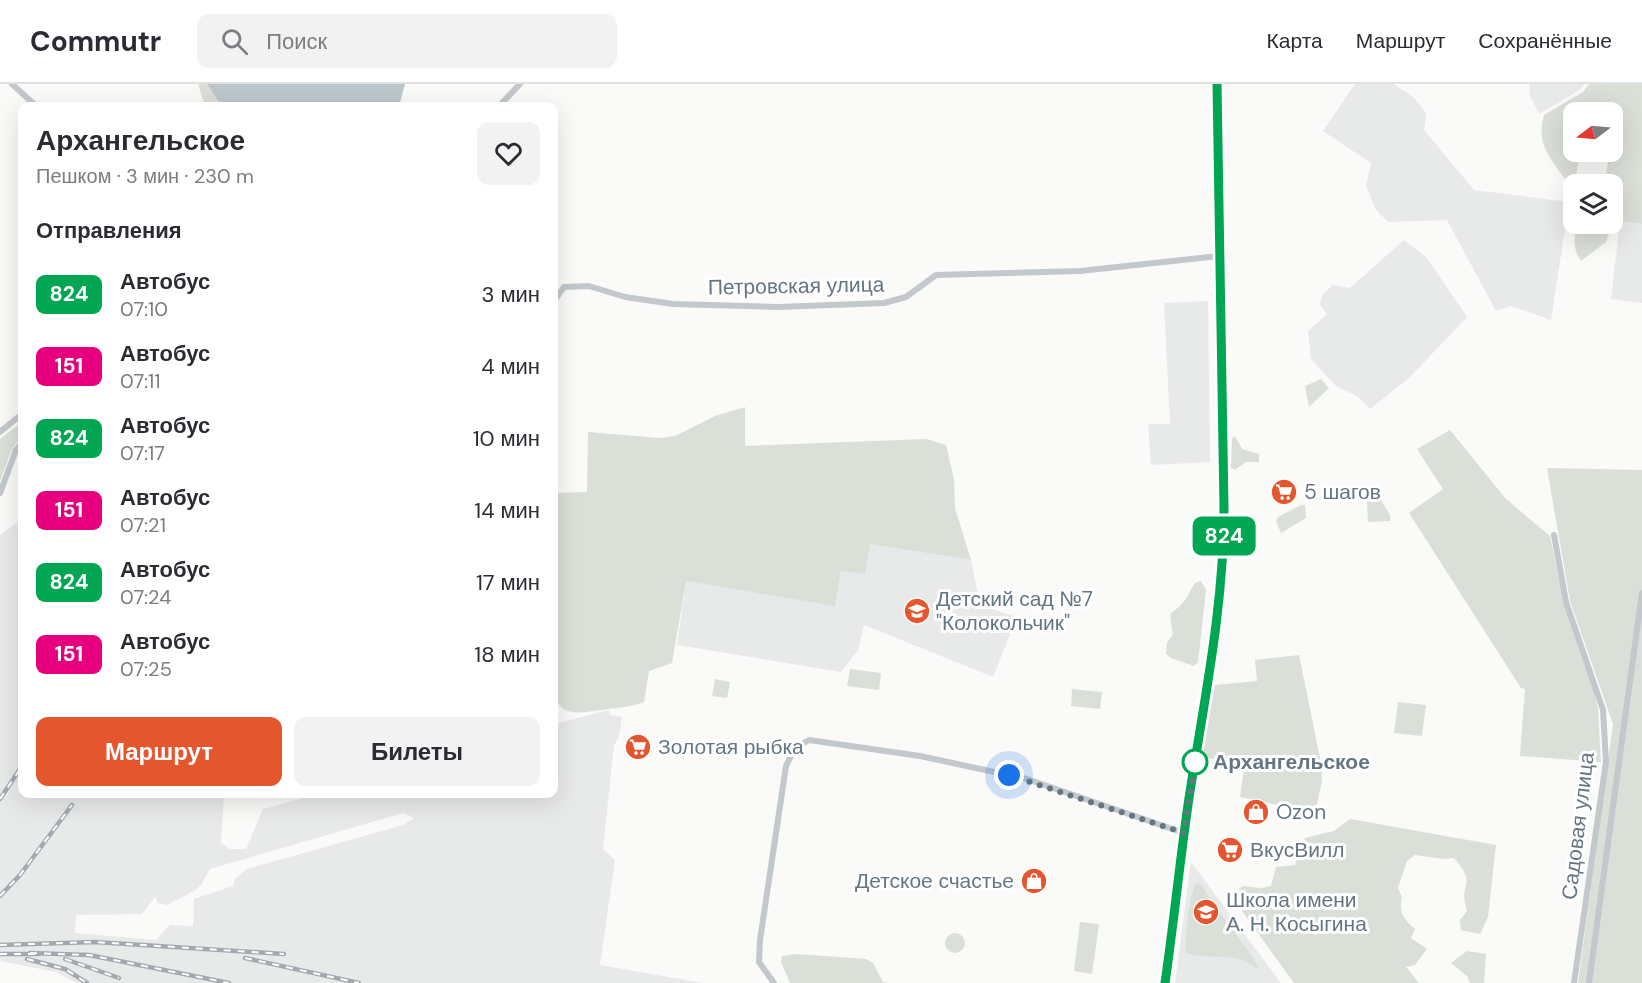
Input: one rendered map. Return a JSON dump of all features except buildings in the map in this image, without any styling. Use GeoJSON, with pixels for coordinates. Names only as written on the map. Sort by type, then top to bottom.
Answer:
{"type":"FeatureCollection","features":[{"type":"Feature","properties":{"kind":"street"},"geometry":{"type":"LineString","coordinates":[[12,84],[32,102]]}},
{"type":"Feature","properties":{"kind":"street"},"geometry":{"type":"LineString","coordinates":[[503,102],[520,84]]}},
{"type":"Feature","properties":{"kind":"street"},"geometry":{"type":"LineString","coordinates":[[1165,983],[1184,833],[1218,620],[1222,579],[1224,508],[1217,84]]}},
{"type":"Feature","properties":{"kind":"street","name":"Петровская улица"},"geometry":{"type":"LineString","coordinates":[[558,295],[564,287],[590,286],[625,297],[662,303],[778,307],[884,303],[906,297],[936,275],[1080,271],[1219,256]]}},
{"type":"Feature","properties":{"kind":"street"},"geometry":{"type":"LineString","coordinates":[[0,432],[18,417]]}},
{"type":"Feature","properties":{"kind":"street"},"geometry":{"type":"LineString","coordinates":[[0,493],[18,448]]}},
{"type":"Feature","properties":{"kind":"street","name":"Садовая улица"},"geometry":{"type":"LineString","coordinates":[[1554,535],[1566,602],[1603,710],[1606,762],[1574,983]]}},
{"type":"Feature","properties":{"kind":"street"},"geometry":{"type":"LineString","coordinates":[[1589,983],[1642,593]]}},
{"type":"Feature","properties":{"kind":"street"},"geometry":{"type":"LineString","coordinates":[[774,983],[759,962],[760,940],[786,766],[795,748],[809,740],[920,756],[1027,779],[1184,833]]}},
{"type":"Feature","properties":{"kind":"shaded area"},"geometry":{"type":"Polygon","coordinates":[[[198,84],[207,84],[218,101],[223,102],[204,102],[198,84]]]}},
{"type":"Feature","properties":{"kind":"shaded area"},"geometry":{"type":"Polygon","coordinates":[[[207,84],[405,84],[400,102],[218,101],[207,84]]]}},
{"type":"Feature","properties":{"kind":"shaded area"},"geometry":{"type":"Polygon","coordinates":[[[1355,84],[1394,84],[1413,97],[1426,113],[1424,130],[1474,190],[1563,201],[1564,234],[1551,320],[1511,306],[1496,311],[1447,220],[1388,222],[1376,210],[1366,186],[1371,163],[1323,131],[1355,84]]]}},
{"type":"Feature","properties":{"kind":"shaded area"},"geometry":{"type":"Polygon","coordinates":[[[1530,84],[1584,84],[1581,89],[1539,114],[1529,94],[1530,84]]]}},
{"type":"Feature","properties":{"kind":"shaded area"},"geometry":{"type":"Polygon","coordinates":[[[1589,84],[1642,84],[1642,224],[1623,221],[1623,174],[1606,174],[1608,162],[1623,162],[1623,102],[1566,102],[1583,92],[1589,84]]]}},
{"type":"Feature","properties":{"kind":"shaded area"},"geometry":{"type":"Polygon","coordinates":[[[1563,104],[1563,162],[1579,162],[1576,174],[1563,174],[1563,176],[1549,156],[1542,134],[1544,115],[1563,104]]]}},
{"type":"Feature","properties":{"kind":"shaded area"},"geometry":{"type":"Polygon","coordinates":[[[1623,221],[1642,224],[1642,303],[1611,299],[1618,234],[1623,234],[1623,221]]]}},
{"type":"Feature","properties":{"kind":"shaded area"},"geometry":{"type":"Polygon","coordinates":[[[1575,234],[1609,234],[1606,242],[1581,261],[1575,248],[1575,234]]]}},
{"type":"Feature","properties":{"kind":"shaded area"},"geometry":{"type":"Polygon","coordinates":[[[1404,240],[1427,258],[1467,317],[1409,378],[1370,409],[1357,396],[1337,387],[1311,359],[1308,331],[1327,314],[1320,305],[1322,295],[1333,285],[1350,288],[1404,240]]]}},
{"type":"Feature","properties":{"kind":"shaded area"},"geometry":{"type":"Polygon","coordinates":[[[1208,301],[1210,462],[1151,465],[1148,424],[1170,424],[1164,303],[1208,301]]]}},
{"type":"Feature","properties":{"kind":"shaded area"},"geometry":{"type":"Polygon","coordinates":[[[1321,379],[1329,388],[1309,407],[1305,386],[1321,379]]]}},
{"type":"Feature","properties":{"kind":"shaded area"},"geometry":{"type":"Polygon","coordinates":[[[745,407],[745,446],[927,439],[946,445],[954,479],[955,508],[971,560],[870,544],[865,574],[841,571],[835,606],[686,581],[672,663],[649,671],[644,702],[585,712],[570,712],[564,709],[558,702],[558,493],[587,492],[588,432],[660,438],[675,436],[715,416],[745,407]]]}},
{"type":"Feature","properties":{"kind":"shaded area"},"geometry":{"type":"Polygon","coordinates":[[[18,425],[18,442],[12,449],[0,481],[0,439],[18,425]]]}},
{"type":"Feature","properties":{"kind":"shaded area"},"geometry":{"type":"Polygon","coordinates":[[[1450,430],[1506,499],[1550,536],[1564,604],[1590,675],[1598,709],[1601,762],[1520,756],[1525,689],[1521,688],[1409,513],[1443,489],[1417,449],[1450,430]]]}},
{"type":"Feature","properties":{"kind":"shaded area"},"geometry":{"type":"Polygon","coordinates":[[[1235,436],[1242,449],[1259,454],[1259,462],[1246,462],[1235,470],[1231,468],[1232,438],[1235,436]]]}},
{"type":"Feature","properties":{"kind":"shaded area"},"geometry":{"type":"Polygon","coordinates":[[[1547,468],[1642,470],[1642,983],[1578,983],[1613,724],[1570,601],[1547,468]]]}},
{"type":"Feature","properties":{"kind":"shaded area"},"geometry":{"type":"Polygon","coordinates":[[[1378,495],[1390,515],[1390,521],[1368,522],[1367,501],[1378,495]]]}},
{"type":"Feature","properties":{"kind":"shaded area"},"geometry":{"type":"Polygon","coordinates":[[[1305,505],[1306,518],[1281,533],[1276,521],[1278,517],[1305,505]]]}},
{"type":"Feature","properties":{"kind":"shaded area"},"geometry":{"type":"Polygon","coordinates":[[[18,522],[18,798],[224,798],[221,843],[230,849],[246,849],[263,809],[303,798],[558,798],[558,723],[609,710],[610,715],[622,717],[619,737],[614,745],[603,849],[615,860],[600,965],[703,983],[77,983],[56,972],[0,961],[0,535],[18,522]],[[403,813],[210,869],[201,885],[194,891],[167,905],[158,903],[155,897],[142,914],[76,915],[75,933],[156,940],[170,925],[193,926],[194,899],[233,886],[235,879],[247,869],[403,825],[414,818],[403,813]]]}},
{"type":"Feature","properties":{"kind":"shaded area"},"geometry":{"type":"Polygon","coordinates":[[[870,544],[971,560],[980,605],[1017,617],[993,677],[864,625],[858,650],[841,672],[677,645],[686,581],[835,605],[841,571],[870,544]]]}},
{"type":"Feature","properties":{"kind":"shaded area"},"geometry":{"type":"Polygon","coordinates":[[[1201,581],[1206,590],[1198,662],[1194,666],[1166,654],[1167,643],[1173,634],[1172,613],[1185,600],[1195,583],[1201,581]]]}},
{"type":"Feature","properties":{"kind":"shaded area"},"geometry":{"type":"Polygon","coordinates":[[[1299,655],[1321,763],[1322,781],[1316,808],[1296,809],[1240,797],[1245,762],[1206,758],[1203,752],[1215,685],[1257,681],[1255,660],[1299,655]]]}},
{"type":"Feature","properties":{"kind":"shaded area"},"geometry":{"type":"Polygon","coordinates":[[[850,669],[881,673],[879,690],[847,686],[850,669]]]}},
{"type":"Feature","properties":{"kind":"shaded area"},"geometry":{"type":"Polygon","coordinates":[[[715,679],[730,682],[727,698],[712,696],[715,679]]]}},
{"type":"Feature","properties":{"kind":"shaded area"},"geometry":{"type":"Polygon","coordinates":[[[1072,689],[1102,692],[1100,709],[1071,706],[1072,689]]]}},
{"type":"Feature","properties":{"kind":"shaded area"},"geometry":{"type":"Polygon","coordinates":[[[1398,702],[1426,705],[1422,736],[1394,733],[1398,702]]]}},
{"type":"Feature","properties":{"kind":"shaded area"},"geometry":{"type":"Polygon","coordinates":[[[1350,819],[1496,845],[1488,917],[1480,934],[1461,930],[1460,920],[1467,911],[1464,894],[1466,879],[1454,858],[1415,855],[1407,861],[1398,888],[1402,897],[1403,915],[1415,929],[1411,938],[1427,949],[1415,965],[1406,967],[1419,983],[1294,983],[1237,904],[1236,894],[1242,886],[1261,888],[1271,886],[1276,867],[1295,865],[1305,838],[1334,831],[1350,819]]]}},
{"type":"Feature","properties":{"kind":"shaded area","name":"Школа имени А. Н. Косыгина"},"geometry":{"type":"Polygon","coordinates":[[[1191,862],[1281,983],[1175,983],[1191,862]]]}},
{"type":"Feature","properties":{"kind":"shaded area"},"geometry":{"type":"Polygon","coordinates":[[[1195,883],[1201,884],[1251,955],[1258,966],[1256,969],[1239,959],[1192,955],[1185,952],[1188,912],[1195,883]]]}},
{"type":"Feature","properties":{"kind":"shaded area"},"geometry":{"type":"Polygon","coordinates":[[[1080,922],[1099,924],[1092,974],[1074,971],[1080,922]]]}},
{"type":"Feature","properties":{"kind":"shaded area"},"geometry":{"type":"Polygon","coordinates":[[[955,933],[962,936],[965,943],[962,950],[955,953],[948,950],[945,943],[948,936],[955,933]]]}},
{"type":"Feature","properties":{"kind":"shaded area"},"geometry":{"type":"Polygon","coordinates":[[[1467,951],[1486,954],[1484,983],[1470,983],[1467,976],[1451,963],[1467,951]]]}},
{"type":"Feature","properties":{"kind":"shaded area"},"geometry":{"type":"Polygon","coordinates":[[[796,954],[866,959],[873,963],[883,982],[890,983],[790,983],[781,962],[782,956],[796,954]]]}},
{"type":"Feature","properties":{"kind":"railway"},"geometry":{"type":"LineString","coordinates":[[0,799],[18,772]]}},
{"type":"Feature","properties":{"kind":"railway"},"geometry":{"type":"LineString","coordinates":[[0,896],[20,875],[72,805]]}},
{"type":"Feature","properties":{"kind":"railway"},"geometry":{"type":"LineString","coordinates":[[0,945],[95,942],[284,954]]}},
{"type":"Feature","properties":{"kind":"railway"},"geometry":{"type":"LineString","coordinates":[[30,953],[89,955],[229,983]]}},
{"type":"Feature","properties":{"kind":"railway"},"geometry":{"type":"LineString","coordinates":[[0,954],[39,954]]}},
{"type":"Feature","properties":{"kind":"railway"},"geometry":{"type":"LineString","coordinates":[[245,958],[359,983]]}},
{"type":"Feature","properties":{"kind":"railway"},"geometry":{"type":"LineString","coordinates":[[27,959],[65,969],[87,983]]}},
{"type":"Feature","properties":{"kind":"railway"},"geometry":{"type":"LineString","coordinates":[[65,959],[119,978]]}},
{"type":"Feature","properties":{"kind":"bus line","name":"824"},"geometry":{"type":"LineString","coordinates":[[1165,983],[1189,799],[1218,620],[1222,579],[1224,508],[1217,84]]}},
{"type":"Feature","properties":{"kind":"place","name":"5 шагов"},"geometry":{"type":"Point","coordinates":[1284,492]}},
{"type":"Feature","properties":{"kind":"place","name":"Детский сад №7 \"Колокольчик\""},"geometry":{"type":"Point","coordinates":[917,611]}},
{"type":"Feature","properties":{"kind":"place","name":"Золотая рыбка"},"geometry":{"type":"Point","coordinates":[638,747]}},
{"type":"Feature","properties":{"kind":"place","name":"Архангельское"},"geometry":{"type":"Point","coordinates":[1195,762]}},
{"type":"Feature","properties":{"kind":"place","name":"Ozon"},"geometry":{"type":"Point","coordinates":[1256,812]}},
{"type":"Feature","properties":{"kind":"place","name":"ВкусВилл"},"geometry":{"type":"Point","coordinates":[1230,850]}},
{"type":"Feature","properties":{"kind":"place","name":"Детское счастье"},"geometry":{"type":"Point","coordinates":[1034,881]}},
{"type":"Feature","properties":{"kind":"place","name":"Школа имени А. Н. Косыгина"},"geometry":{"type":"Point","coordinates":[1206,912]}},
{"type":"Feature","properties":{"kind":"route"},"geometry":{"type":"LineString","coordinates":[[1009,775],[1027,779],[1184,833],[1195,762]]}}]}
